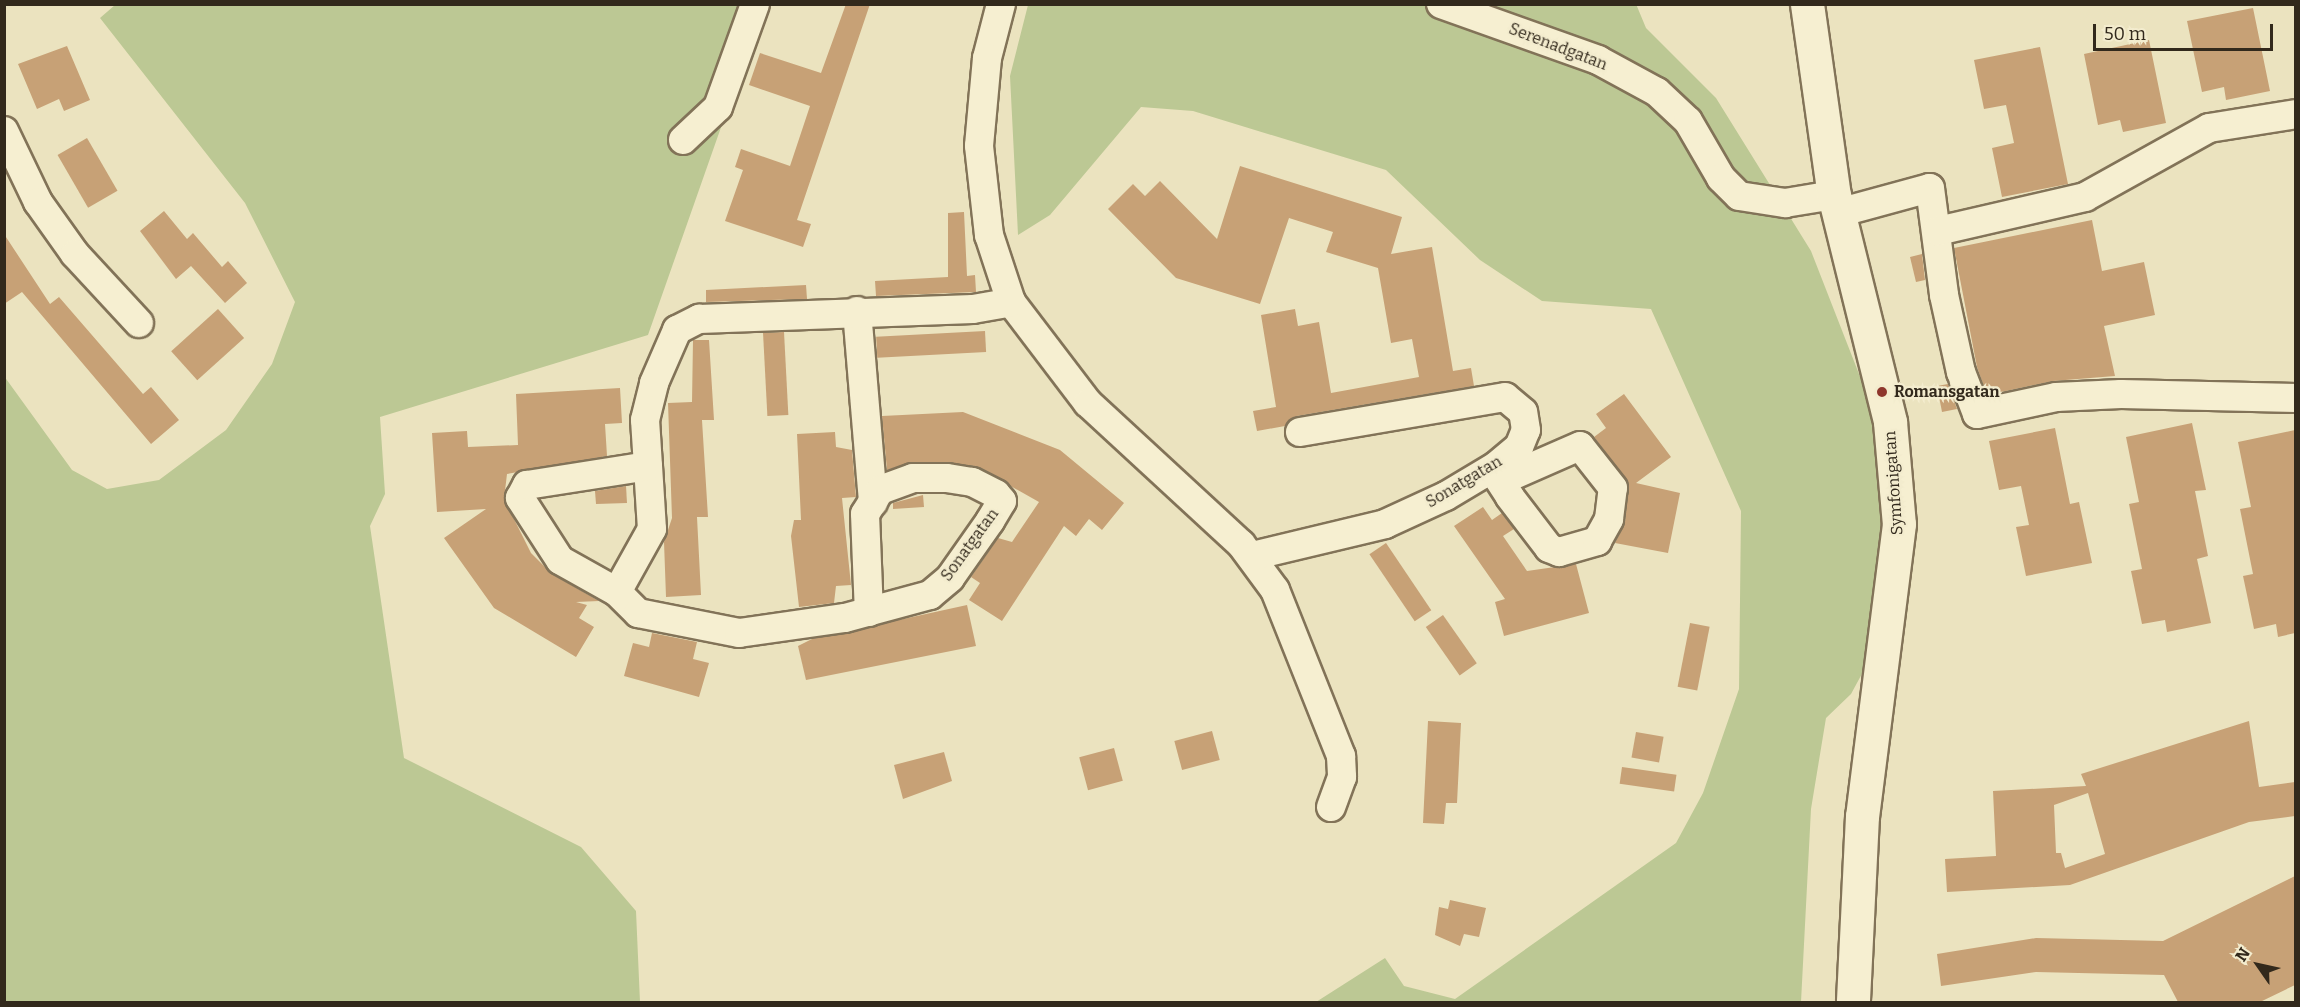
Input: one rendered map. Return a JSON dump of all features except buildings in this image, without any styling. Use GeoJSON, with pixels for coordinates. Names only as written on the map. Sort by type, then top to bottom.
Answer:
{"type":"FeatureCollection","features":[{"type":"Feature","properties":{"kind":"street"},"geometry":{"type":"LineString","coordinates":[[683,140],[718,107],[755,4]]}},
{"type":"Feature","properties":{"kind":"street"},"geometry":{"type":"LineString","coordinates":[[1001,4],[987,58],[980,146],[988,235],[1011,302],[1088,403],[1252,556],[1275,590],[1341,756],[1342,777],[1331,807]]}},
{"type":"Feature","properties":{"kind":"street","name":"Serenadgatan"},"geometry":{"type":"LineString","coordinates":[[1441,4],[1598,60],[1657,92],[1688,121],[1721,178],[1739,196],[1785,203],[1836,204]]}},
{"type":"Feature","properties":{"kind":"street","name":"Symfonigatan"},"geometry":{"type":"LineString","coordinates":[[1807,4],[1836,204],[1890,422],[1899,524],[1862,816],[1853,1002]]}},
{"type":"Feature","properties":{"kind":"street"},"geometry":{"type":"LineString","coordinates":[[1938,231],[2085,197],[2208,129],[2295,114]]}},
{"type":"Feature","properties":{"kind":"street"},"geometry":{"type":"LineString","coordinates":[[4,131],[38,202],[75,254],[139,323]]}},
{"type":"Feature","properties":{"kind":"street"},"geometry":{"type":"LineString","coordinates":[[1836,204],[1930,188],[1938,231],[1944,295],[1961,372],[1977,414],[2056,397],[2121,394],[2295,398]]}},
{"type":"Feature","properties":{"kind":"street"},"geometry":{"type":"LineString","coordinates":[[617,592],[652,529],[645,420],[677,330],[699,320],[857,311],[973,309],[1011,302]]}},
{"type":"Feature","properties":{"kind":"street"},"geometry":{"type":"LineString","coordinates":[[857,311],[873,502],[863,538],[869,612]]}},
{"type":"Feature","properties":{"kind":"street","name":"Sonatgatan"},"geometry":{"type":"LineString","coordinates":[[1252,556],[1385,524],[1496,475],[1519,447],[1526,430],[1522,412],[1505,397],[1300,432]]}},
{"type":"Feature","properties":{"kind":"street","name":"Sonatgatan"},"geometry":{"type":"LineString","coordinates":[[648,466],[527,485],[519,498],[560,560],[617,592],[638,613],[739,633],[789,630],[930,596],[950,578],[1002,501],[972,482],[913,478],[879,490],[873,502]]}},
{"type":"Feature","properties":{"kind":"green space"},"geometry":{"type":"Polygon","coordinates":[[[1636,4],[1646,28],[1716,98],[1811,251],[1875,415],[1885,474],[1885,564],[1870,659],[1851,694],[1826,718],[1811,809],[1801,1002],[1316,1002],[1385,958],[1404,986],[1455,999],[1676,843],[1703,793],[1739,689],[1741,511],[1651,309],[1542,301],[1480,260],[1386,170],[1193,111],[1141,107],[1050,215],[1018,235],[1010,76],[1028,5],[1636,4]]]}},
{"type":"Feature","properties":{"kind":"green space"},"geometry":{"type":"Polygon","coordinates":[[[115,5],[764,5],[648,335],[380,417],[385,494],[370,526],[404,758],[581,847],[636,911],[640,1002],[5,1002],[4,376],[72,470],[107,489],[159,480],[226,430],[272,364],[295,302],[245,203],[100,18],[115,5]]]}},
{"type":"Feature","properties":{"kind":"place","name":"Romansgatan"},"geometry":{"type":"Point","coordinates":[1882,392]}}]}
